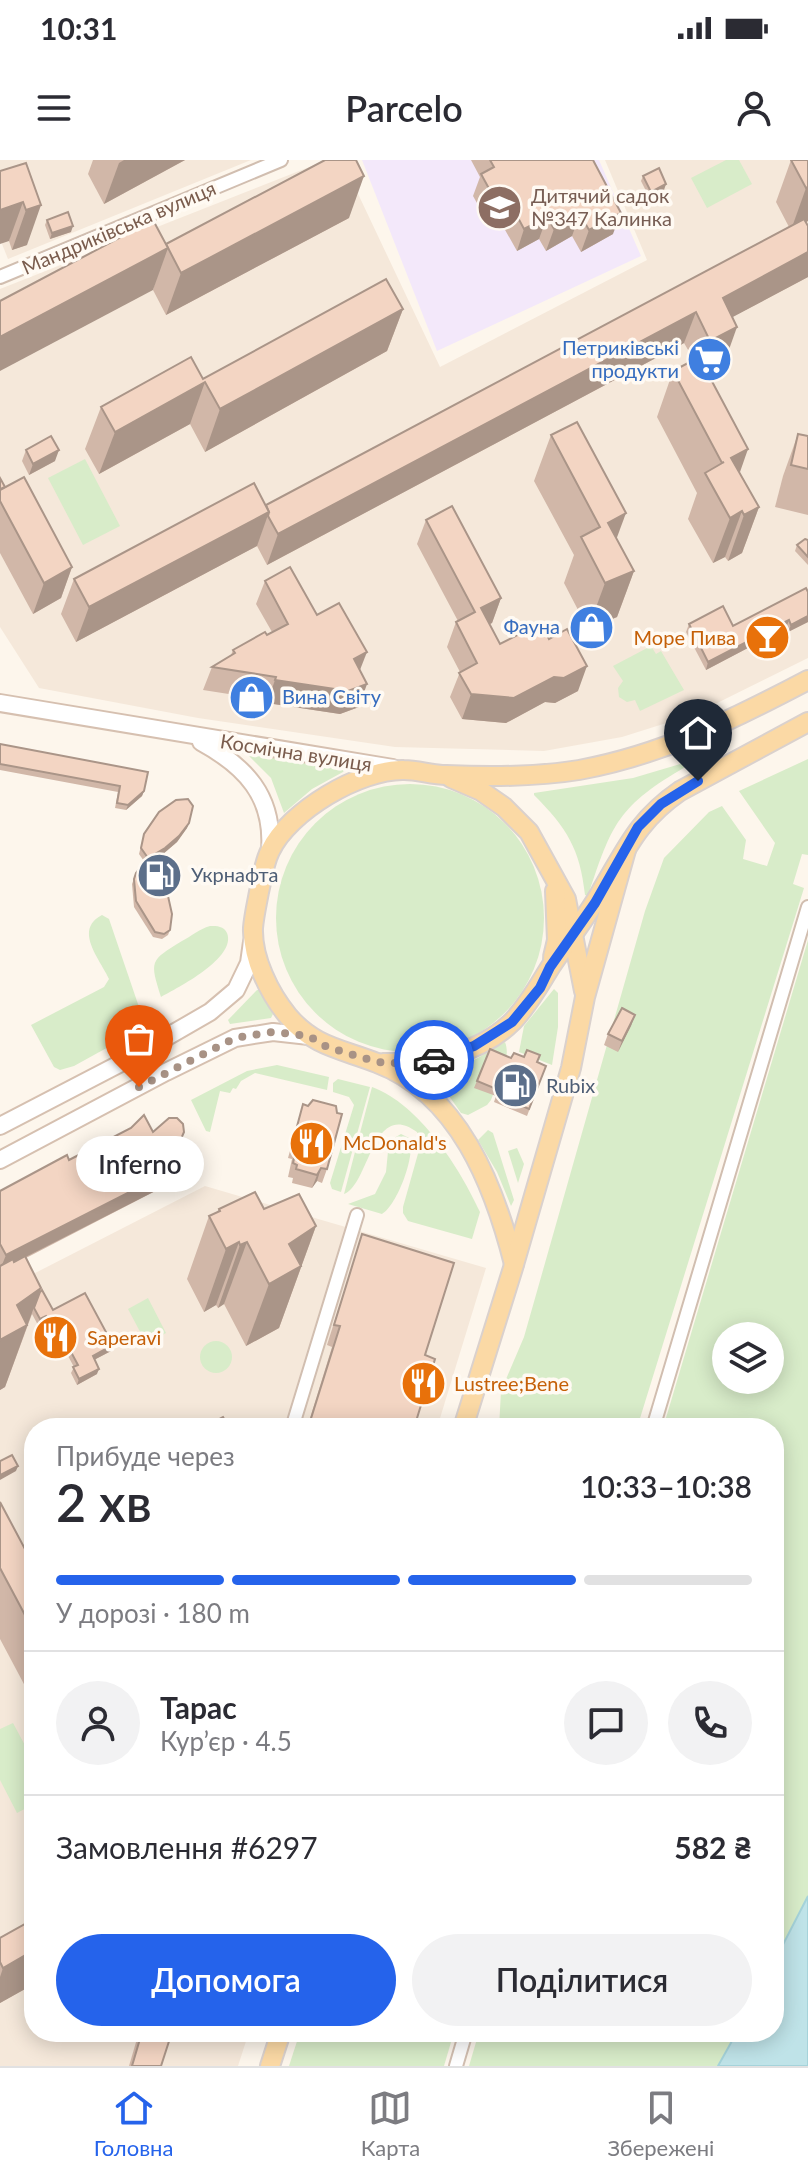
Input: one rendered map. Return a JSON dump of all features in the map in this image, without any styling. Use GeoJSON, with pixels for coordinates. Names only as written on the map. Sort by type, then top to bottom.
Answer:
{"type":"FeatureCollection","features":[{"type":"Feature","properties":{"kind":"main road"},"geometry":{"type":"LineString","coordinates":[[0,1126],[125,1061],[210,1012],[236,990],[249,963],[262,877],[270,850],[314,803],[356,781],[403,770],[444,775],[519,776],[578,770],[653,752],[725,723],[808,680]]}},
{"type":"Feature","properties":{"kind":"main road","name":"Космічна вулиця"},"geometry":{"type":"LineString","coordinates":[[0,703],[403,770]]}},
{"type":"Feature","properties":{"kind":"main road"},"geometry":{"type":"LineString","coordinates":[[377,1062],[412,1064],[443,1058],[484,1041],[512,1022],[540,988],[638,827],[671,798],[808,722]]}},
{"type":"Feature","properties":{"kind":"main road","name":"Космічна вулиця"},"geometry":{"type":"LineString","coordinates":[[189,736],[227,756],[260,793],[267,815],[270,850]]}},
{"type":"Feature","properties":{"kind":"main road"},"geometry":{"type":"LineString","coordinates":[[444,775],[481,791],[504,807],[529,832],[566,899],[585,997]]}},
{"type":"Feature","properties":{"kind":"main road"},"geometry":{"type":"LineString","coordinates":[[466,1418],[571,1068],[585,997],[626,850]]}},
{"type":"Feature","properties":{"kind":"main road"},"geometry":{"type":"LineString","coordinates":[[546,862],[557,897],[557,940],[550,967]]}},
{"type":"Feature","properties":{"kind":"main road"},"geometry":{"type":"LineString","coordinates":[[253,929],[258,960],[270,990],[288,1017],[327,1047],[377,1062],[406,1077],[427,1092],[461,1132],[493,1193],[514,1264]]}},
{"type":"Feature","properties":{"kind":"main road"},"geometry":{"type":"LineString","coordinates":[[0,1160],[235,1038],[273,1032],[309,1036]]}},
{"type":"Feature","properties":{"kind":"main road"},"geometry":{"type":"LineString","coordinates":[[270,2066],[278,2042]]}},
{"type":"Feature","properties":{"kind":"street","name":"Мандриківська вулиця"},"geometry":{"type":"LineString","coordinates":[[0,277],[281,160]]}},
{"type":"Feature","properties":{"kind":"street"},"geometry":{"type":"LineString","coordinates":[[656,1418],[808,907]]}},
{"type":"Feature","properties":{"kind":"street"},"geometry":{"type":"LineString","coordinates":[[295,1418],[357,1215]]}},
{"type":"Feature","properties":{"kind":"street"},"geometry":{"type":"LineString","coordinates":[[456,2066],[463,2042]]}},
{"type":"Feature","properties":{"kind":"shaded area"},"geometry":{"type":"Polygon","coordinates":[[[0,160],[251,160],[8,259],[0,239],[0,160]]]}},
{"type":"Feature","properties":{"kind":"shaded area"},"geometry":{"type":"Polygon","coordinates":[[[327,160],[342,160],[440,367],[647,260],[605,160],[808,160],[808,658],[695,714],[622,737],[544,751],[395,747],[198,718],[39,688],[0,627],[0,289],[327,160]]]}},
{"type":"Feature","properties":{"kind":"shaded area","name":"Дитячий садок №347 Калинка"},"geometry":{"type":"Polygon","coordinates":[[[362,160],[599,160],[641,256],[437,351],[362,160]]]}},
{"type":"Feature","properties":{"kind":"shaded area"},"geometry":{"type":"Polygon","coordinates":[[[205,1186],[486,1268],[440,1418],[24,1418],[24,2042],[246,2042],[238,2066],[0,2066],[0,1291],[205,1186]]]}},
{"type":"Feature","properties":{"kind":"green space"},"geometry":{"type":"Polygon","coordinates":[[[726,160],[739,160],[752,184],[707,208],[691,178],[726,160]]]}},
{"type":"Feature","properties":{"kind":"green space"},"geometry":{"type":"Polygon","coordinates":[[[85,459],[120,526],[83,545],[48,478],[85,459]]]}},
{"type":"Feature","properties":{"kind":"green space"},"geometry":{"type":"Polygon","coordinates":[[[651,646],[656,654],[661,651],[684,690],[640,711],[635,700],[627,702],[619,697],[618,688],[623,681],[613,666],[651,646]]]}},
{"type":"Feature","properties":{"kind":"green space"},"geometry":{"type":"Polygon","coordinates":[[[244,751],[347,766],[343,772],[312,789],[284,813],[271,778],[244,751]]]}},
{"type":"Feature","properties":{"kind":"green space"},"geometry":{"type":"Polygon","coordinates":[[[808,759],[808,855],[802,854],[793,884],[804,888],[640,1418],[500,1418],[501,1391],[524,1337],[645,911],[664,858],[709,812],[722,806],[746,840],[743,859],[767,866],[775,843],[739,791],[808,759]]]}},
{"type":"Feature","properties":{"kind":"green space"},"geometry":{"type":"Polygon","coordinates":[[[687,762],[687,766],[632,805],[621,819],[604,851],[588,896],[585,895],[580,865],[570,840],[534,793],[633,778],[687,762]]]}},
{"type":"Feature","properties":{"kind":"green space"},"geometry":{"type":"Polygon","coordinates":[[[397,784],[423,784],[461,794],[485,806],[505,823],[522,843],[539,879],[544,918],[539,957],[522,993],[505,1013],[485,1030],[449,1047],[423,1052],[397,1052],[371,1047],[335,1030],[306,1003],[281,957],[276,931],[276,905],[281,879],[298,843],[325,814],[371,789],[397,784]]]}},
{"type":"Feature","properties":{"kind":"green space"},"geometry":{"type":"Polygon","coordinates":[[[102,915],[109,919],[139,1007],[135,1009],[141,1029],[74,1066],[60,1070],[54,1067],[31,1025],[104,987],[109,979],[89,937],[94,921],[102,915]]]}},
{"type":"Feature","properties":{"kind":"green space"},"geometry":{"type":"Polygon","coordinates":[[[210,926],[218,926],[227,933],[228,943],[223,952],[204,971],[161,997],[154,969],[158,958],[210,926]]]}},
{"type":"Feature","properties":{"kind":"green space"},"geometry":{"type":"Polygon","coordinates":[[[808,940],[808,1896],[784,1943],[784,1418],[666,1418],[808,940]]]}},
{"type":"Feature","properties":{"kind":"green space"},"geometry":{"type":"Polygon","coordinates":[[[554,989],[558,993],[558,1027],[552,1065],[519,1052],[524,1026],[554,989]]]}},
{"type":"Feature","properties":{"kind":"green space"},"geometry":{"type":"Polygon","coordinates":[[[257,990],[262,990],[273,1014],[271,1018],[230,1024],[228,1020],[257,990]]]}},
{"type":"Feature","properties":{"kind":"green space"},"geometry":{"type":"Polygon","coordinates":[[[505,1042],[507,1056],[491,1100],[468,1115],[461,1113],[435,1076],[476,1059],[505,1042]]]}},
{"type":"Feature","properties":{"kind":"green space"},"geometry":{"type":"Polygon","coordinates":[[[277,1065],[329,1077],[327,1090],[255,1073],[241,1081],[230,1093],[220,1091],[210,1132],[206,1131],[191,1100],[247,1071],[277,1065]]]}},
{"type":"Feature","properties":{"kind":"green space"},"geometry":{"type":"Polygon","coordinates":[[[338,1079],[370,1087],[341,1192],[332,1189],[330,1183],[354,1105],[349,1097],[333,1092],[333,1083],[338,1079]]]}},
{"type":"Feature","properties":{"kind":"green space"},"geometry":{"type":"Polygon","coordinates":[[[372,1087],[389,1095],[422,1122],[461,1176],[480,1212],[472,1239],[408,1221],[403,1213],[421,1143],[417,1132],[402,1125],[390,1126],[381,1134],[353,1187],[344,1194],[372,1087]]]}},
{"type":"Feature","properties":{"kind":"green space"},"geometry":{"type":"Polygon","coordinates":[[[488,1130],[493,1133],[514,1200],[511,1206],[497,1172],[478,1140],[488,1130]]]}},
{"type":"Feature","properties":{"kind":"green space"},"geometry":{"type":"Polygon","coordinates":[[[401,1134],[409,1138],[411,1145],[408,1167],[388,1209],[382,1214],[348,1204],[375,1194],[386,1172],[389,1141],[401,1134]]]}},
{"type":"Feature","properties":{"kind":"green space"},"geometry":{"type":"Polygon","coordinates":[[[517,1148],[524,1164],[518,1183],[508,1151],[517,1148]]]}},
{"type":"Feature","properties":{"kind":"green space"},"geometry":{"type":"Polygon","coordinates":[[[148,1298],[166,1333],[146,1343],[128,1309],[148,1298]]]}},
{"type":"Feature","properties":{"kind":"green space"},"geometry":{"type":"Polygon","coordinates":[[[216,1341],[227,1346],[232,1357],[227,1368],[216,1373],[205,1368],[200,1357],[205,1346],[216,1341]]]}},
{"type":"Feature","properties":{"kind":"green space"},"geometry":{"type":"Polygon","coordinates":[[[13,1723],[24,1743],[24,1809],[17,1813],[0,1780],[0,1729],[13,1723]]]}},
{"type":"Feature","properties":{"kind":"green space"},"geometry":{"type":"Polygon","coordinates":[[[297,2042],[451,2042],[444,2066],[289,2066],[297,2042]]]}},
{"type":"Feature","properties":{"kind":"green space"},"geometry":{"type":"Polygon","coordinates":[[[476,2042],[731,2042],[718,2066],[469,2066],[476,2042]]]}},
{"type":"Feature","properties":{"kind":"water"},"geometry":{"type":"Polygon","coordinates":[[[808,1896],[808,2066],[718,2066],[731,2042],[784,2042],[784,1943],[808,1896]]]}},
{"type":"Feature","properties":{"kind":"building"},"geometry":{"type":"Polygon","coordinates":[[[325,160],[356,160],[364,176],[181,273],[166,244],[325,160]]]}},
{"type":"Feature","properties":{"kind":"building"},"geometry":{"type":"Polygon","coordinates":[[[490,160],[593,160],[621,213],[589,230],[580,214],[554,229],[547,217],[524,229],[508,199],[498,205],[481,174],[494,167],[490,160]]]}},
{"type":"Feature","properties":{"kind":"building"},"geometry":{"type":"Polygon","coordinates":[[[791,160],[808,160],[808,187],[806,188],[791,160]]]}},
{"type":"Feature","properties":{"kind":"building"},"geometry":{"type":"Polygon","coordinates":[[[26,163],[41,205],[26,210],[23,202],[0,210],[0,171],[26,163]]]}},
{"type":"Feature","properties":{"kind":"building"},"geometry":{"type":"Polygon","coordinates":[[[659,168],[666,184],[651,192],[643,176],[659,168]]]}},
{"type":"Feature","properties":{"kind":"building"},"geometry":{"type":"Polygon","coordinates":[[[68,212],[73,226],[52,233],[47,220],[68,212]]]}},
{"type":"Feature","properties":{"kind":"building"},"geometry":{"type":"Polygon","coordinates":[[[804,219],[808,226],[808,252],[723,298],[737,327],[710,341],[696,312],[278,534],[266,505],[804,219]]]}},
{"type":"Feature","properties":{"kind":"building"},"geometry":{"type":"Polygon","coordinates":[[[153,220],[168,248],[0,337],[0,301],[153,220]]]}},
{"type":"Feature","properties":{"kind":"building"},"geometry":{"type":"Polygon","coordinates":[[[386,279],[403,309],[220,409],[205,382],[115,432],[101,407],[191,357],[203,379],[386,279]]]}},
{"type":"Feature","properties":{"kind":"building"},"geometry":{"type":"Polygon","coordinates":[[[699,357],[748,449],[731,458],[759,507],[744,515],[742,511],[730,518],[705,473],[724,462],[673,371],[699,357]]]}},
{"type":"Feature","properties":{"kind":"building"},"geometry":{"type":"Polygon","coordinates":[[[577,422],[626,513],[608,523],[634,571],[605,583],[581,537],[600,527],[551,435],[577,422]]]}},
{"type":"Feature","properties":{"kind":"building"},"geometry":{"type":"Polygon","coordinates":[[[798,434],[808,436],[808,469],[791,465],[798,434]]]}},
{"type":"Feature","properties":{"kind":"building"},"geometry":{"type":"Polygon","coordinates":[[[51,436],[59,450],[33,464],[26,450],[51,436]]]}},
{"type":"Feature","properties":{"kind":"building"},"geometry":{"type":"Polygon","coordinates":[[[24,477],[72,567],[44,583],[0,501],[0,490],[24,477]]]}},
{"type":"Feature","properties":{"kind":"building"},"geometry":{"type":"Polygon","coordinates":[[[254,483],[269,512],[89,607],[74,579],[254,483]]]}},
{"type":"Feature","properties":{"kind":"building"},"geometry":{"type":"Polygon","coordinates":[[[452,506],[501,598],[481,608],[500,644],[527,630],[529,634],[543,627],[549,639],[567,629],[587,666],[564,678],[554,677],[514,698],[471,694],[459,673],[477,663],[456,622],[475,612],[426,520],[452,506]]]}},
{"type":"Feature","properties":{"kind":"building"},"geometry":{"type":"Polygon","coordinates":[[[808,540],[808,557],[797,545],[808,540]]]}},
{"type":"Feature","properties":{"kind":"building"},"geometry":{"type":"Polygon","coordinates":[[[290,567],[317,615],[339,603],[367,652],[354,659],[367,684],[348,691],[212,667],[235,653],[233,650],[265,632],[267,635],[288,624],[265,581],[290,567]]]}},
{"type":"Feature","properties":{"kind":"building"},"geometry":{"type":"Polygon","coordinates":[[[806,588],[808,616],[791,625],[789,620],[708,662],[689,624],[723,606],[733,626],[806,588]]]}},
{"type":"Feature","properties":{"kind":"building"},"geometry":{"type":"Polygon","coordinates":[[[0,744],[148,772],[144,791],[128,805],[117,803],[120,786],[0,764],[0,744]]]}},
{"type":"Feature","properties":{"kind":"building"},"geometry":{"type":"Polygon","coordinates":[[[188,799],[193,806],[189,823],[165,848],[148,858],[141,848],[144,834],[159,812],[176,800],[188,799]]]}},
{"type":"Feature","properties":{"kind":"building"},"geometry":{"type":"Polygon","coordinates":[[[144,863],[157,876],[168,896],[172,914],[170,930],[164,934],[155,932],[136,901],[134,879],[144,863]]]}},
{"type":"Feature","properties":{"kind":"building"},"geometry":{"type":"Polygon","coordinates":[[[622,1008],[635,1015],[622,1041],[608,1034],[622,1008]]]}},
{"type":"Feature","properties":{"kind":"building"},"geometry":{"type":"Polygon","coordinates":[[[490,1049],[511,1058],[514,1053],[524,1057],[527,1050],[540,1055],[537,1062],[546,1066],[529,1109],[497,1095],[499,1090],[477,1081],[490,1049]]]}},
{"type":"Feature","properties":{"kind":"building"},"geometry":{"type":"Polygon","coordinates":[[[313,1100],[336,1106],[337,1113],[342,1114],[327,1169],[321,1168],[317,1175],[296,1169],[297,1165],[293,1163],[297,1146],[292,1145],[303,1104],[308,1106],[313,1100]]]}},
{"type":"Feature","properties":{"kind":"building"},"geometry":{"type":"Polygon","coordinates":[[[144,1115],[153,1132],[169,1118],[177,1118],[183,1124],[181,1139],[160,1145],[173,1170],[6,1255],[0,1244],[0,1191],[67,1155],[69,1160],[131,1128],[144,1115]]]}},
{"type":"Feature","properties":{"kind":"building"},"geometry":{"type":"Polygon","coordinates":[[[255,1192],[264,1209],[299,1194],[316,1226],[289,1244],[301,1266],[269,1284],[247,1242],[240,1245],[239,1242],[226,1249],[209,1216],[255,1192]]]}},
{"type":"Feature","properties":{"kind":"building"},"geometry":{"type":"Polygon","coordinates":[[[362,1234],[454,1263],[425,1355],[435,1359],[417,1418],[311,1418],[340,1326],[334,1325],[362,1234]]]}},
{"type":"Feature","properties":{"kind":"building"},"geometry":{"type":"Polygon","coordinates":[[[25,1256],[41,1288],[17,1305],[27,1325],[0,1340],[0,1266],[25,1256]]]}},
{"type":"Feature","properties":{"kind":"building"},"geometry":{"type":"Polygon","coordinates":[[[42,1290],[53,1310],[85,1293],[113,1345],[93,1356],[99,1369],[79,1379],[73,1367],[78,1365],[64,1339],[60,1342],[46,1316],[40,1319],[34,1308],[42,1290]]]}},
{"type":"Feature","properties":{"kind":"building"},"geometry":{"type":"Polygon","coordinates":[[[12,1455],[18,1466],[0,1475],[0,1461],[12,1455]]]}},
{"type":"Feature","properties":{"kind":"building"},"geometry":{"type":"Polygon","coordinates":[[[0,1502],[24,1547],[24,1613],[0,1568],[0,1502]]]}},
{"type":"Feature","properties":{"kind":"building"},"geometry":{"type":"Polygon","coordinates":[[[24,1925],[24,1956],[3,1968],[0,1962],[0,1938],[24,1925]]]}},
{"type":"Feature","properties":{"kind":"building"},"geometry":{"type":"Polygon","coordinates":[[[139,2042],[169,2042],[161,2066],[132,2066],[139,2042]]]}},
{"type":"Feature","properties":{"kind":"way so far"},"geometry":{"type":"LineString","coordinates":[[139,1087],[235,1038],[273,1032],[309,1036],[327,1047],[377,1062],[412,1064],[434,1060]]}},
{"type":"Feature","properties":{"kind":"place","name":"Дитячий садок №347 Калинка"},"geometry":{"type":"Point","coordinates":[500,208]}},
{"type":"Feature","properties":{"kind":"place","name":"Петриківські продукти"},"geometry":{"type":"Point","coordinates":[710,359]}},
{"type":"Feature","properties":{"kind":"place","name":"Фауна"},"geometry":{"type":"Point","coordinates":[591,627]}},
{"type":"Feature","properties":{"kind":"place","name":"Море Пива"},"geometry":{"type":"Point","coordinates":[767,638]}},
{"type":"Feature","properties":{"kind":"place","name":"Вина Світу"},"geometry":{"type":"Point","coordinates":[251,697]}},
{"type":"Feature","properties":{"kind":"place","name":"Укрнафта"},"geometry":{"type":"Point","coordinates":[160,875]}},
{"type":"Feature","properties":{"kind":"place","name":"Rubix"},"geometry":{"type":"Point","coordinates":[515,1086]}},
{"type":"Feature","properties":{"kind":"place","name":"Inferno"},"geometry":{"type":"Point","coordinates":[139,1087]}},
{"type":"Feature","properties":{"kind":"place","name":"McDonald's"},"geometry":{"type":"Point","coordinates":[312,1143]}},
{"type":"Feature","properties":{"kind":"place","name":"Saperavi"},"geometry":{"type":"Point","coordinates":[56,1338]}},
{"type":"Feature","properties":{"kind":"place","name":"Lustree;Bene"},"geometry":{"type":"Point","coordinates":[423,1384]}},
{"type":"Feature","properties":{"kind":"route"},"geometry":{"type":"LineString","coordinates":[[434,1060],[474,1046],[512,1022],[540,988],[550,967],[595,903],[638,827],[661,804],[698,781]]}}]}
